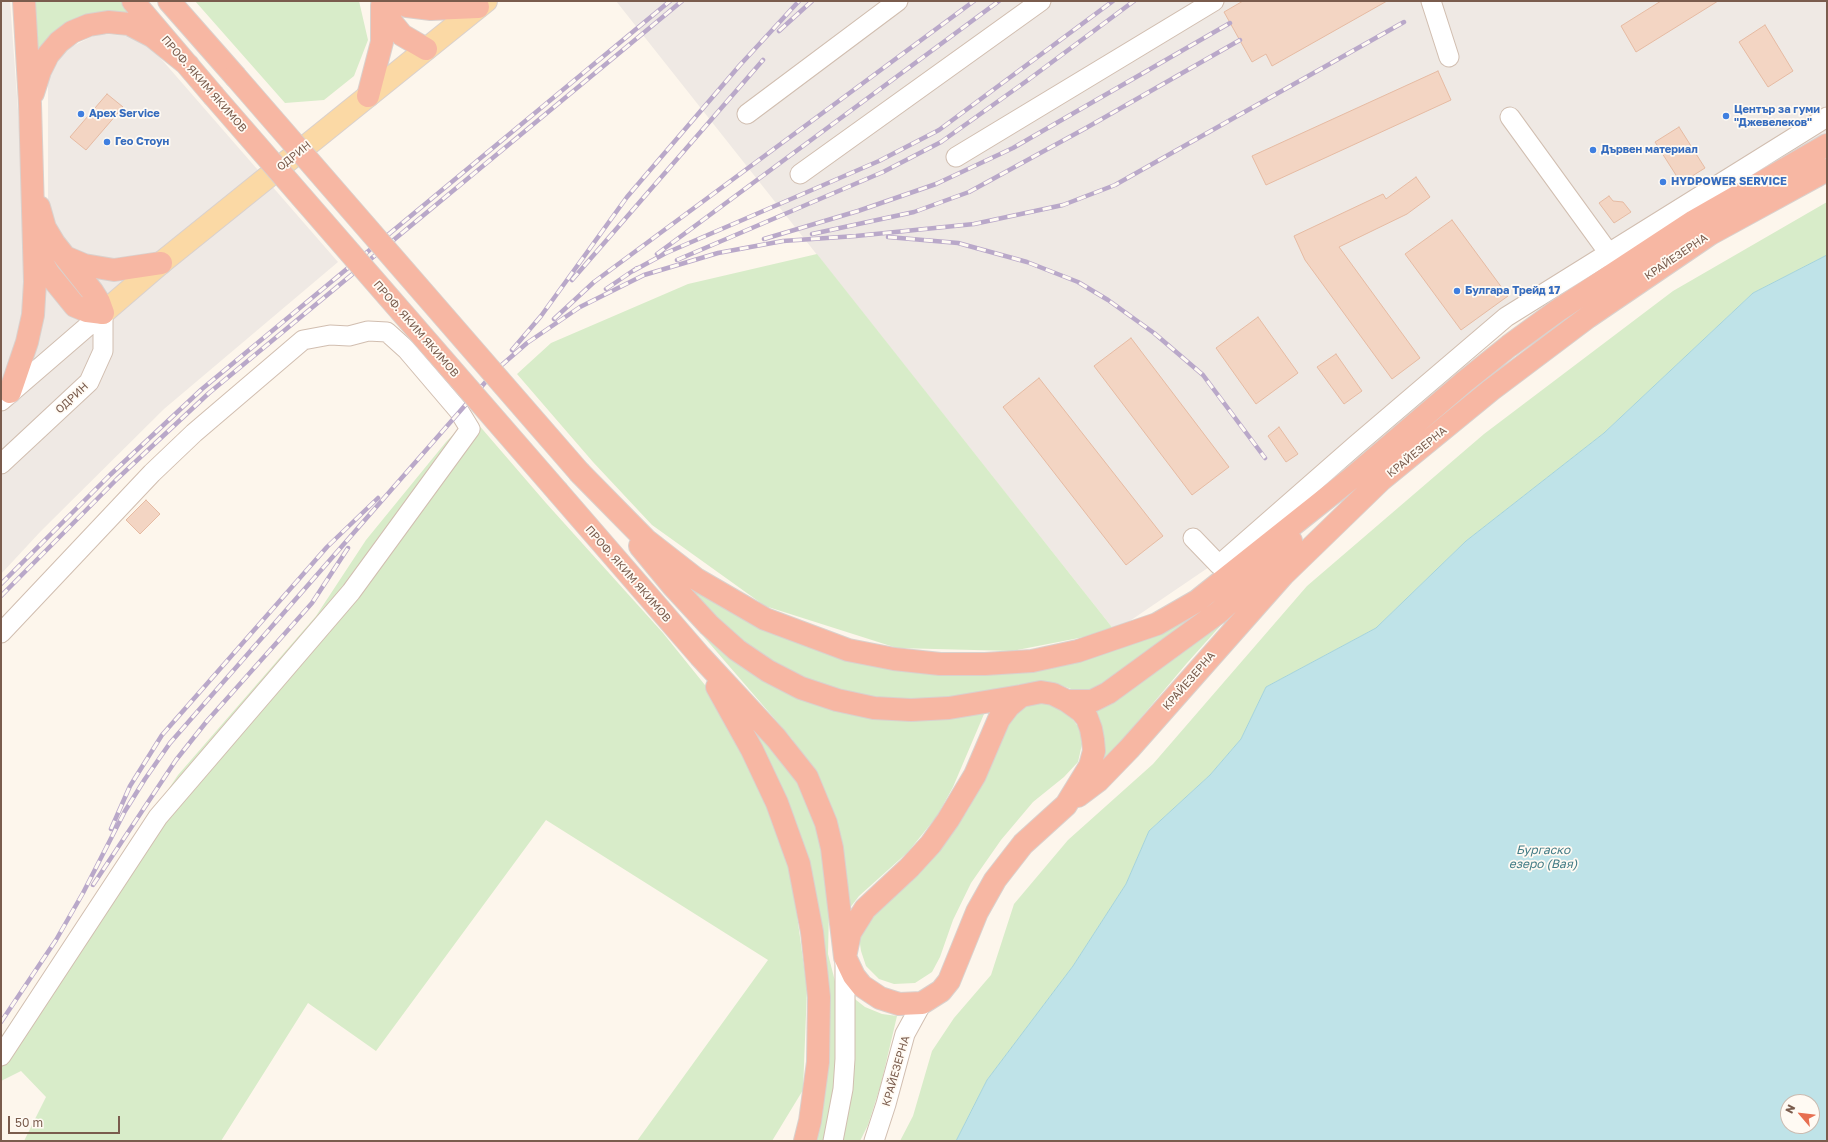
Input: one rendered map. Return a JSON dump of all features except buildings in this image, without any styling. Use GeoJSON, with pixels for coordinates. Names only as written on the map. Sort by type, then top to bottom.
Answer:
{"type":"FeatureCollection","features":[{"type":"Feature","properties":{"kind":"highway"},"geometry":{"type":"LineString","coordinates":[[6,397],[27,342],[33,315],[35,282],[30,104],[24,1]]}},
{"type":"Feature","properties":{"kind":"highway","name":"ПРОФ. ЯКИМ ЯКИМОВ"},"geometry":{"type":"LineString","coordinates":[[133,1],[700,656]]}},
{"type":"Feature","properties":{"kind":"highway"},"geometry":{"type":"LineString","coordinates":[[169,1],[580,473],[673,586],[709,625],[737,650],[774,674],[801,688],[837,700],[874,708],[911,710],[949,708],[1041,692],[1053,694],[1067,700],[1081,710],[1087,718],[1091,729],[1094,751],[1090,766],[1066,805],[1023,844],[1000,874],[977,912],[955,971],[941,991],[922,1002],[909,1004],[890,1002],[870,993],[854,976],[845,957],[832,848],[826,823],[807,777],[776,738],[700,656]]}},
{"type":"Feature","properties":{"kind":"highway"},"geometry":{"type":"LineString","coordinates":[[385,2],[431,9],[482,4]]}},
{"type":"Feature","properties":{"kind":"highway"},"geometry":{"type":"LineString","coordinates":[[385,2],[393,24],[402,35],[426,49]]}},
{"type":"Feature","properties":{"kind":"highway"},"geometry":{"type":"LineString","coordinates":[[368,96],[382,42],[385,2]]}},
{"type":"Feature","properties":{"kind":"highway"},"geometry":{"type":"LineString","coordinates":[[30,104],[40,71],[48,55],[72,32],[89,26],[108,22],[129,24],[152,36],[188,65]]}},
{"type":"Feature","properties":{"kind":"highway","name":"КРАЙЕЗЕРНА"},"geometry":{"type":"LineString","coordinates":[[1353,477],[1458,387],[1614,261],[1694,221],[1827,145]]}},
{"type":"Feature","properties":{"kind":"highway","name":"КРАЙЕЗЕРНА"},"geometry":{"type":"LineString","coordinates":[[1066,805],[1098,781],[1112,767],[1268,590],[1382,480],[1492,390],[1588,317],[1710,234],[1827,170]]}},
{"type":"Feature","properties":{"kind":"highway"},"geometry":{"type":"LineString","coordinates":[[32,176],[37,203],[46,228],[92,291],[99,302],[103,313],[87,311],[75,306],[49,274],[34,249]]}},
{"type":"Feature","properties":{"kind":"highway"},"geometry":{"type":"LineString","coordinates":[[65,256],[84,265],[114,270],[161,263]]}},
{"type":"Feature","properties":{"kind":"highway"},"geometry":{"type":"LineString","coordinates":[[580,473],[646,540],[672,561],[696,579],[765,619],[848,650],[894,660],[940,664],[978,664],[1032,661],[1078,651],[1157,624],[1197,601],[1353,477]]}},
{"type":"Feature","properties":{"kind":"highway"},"geometry":{"type":"LineString","coordinates":[[1067,700],[1092,701],[1100,698],[1219,612],[1250,584],[1353,477]]}},
{"type":"Feature","properties":{"kind":"highway"},"geometry":{"type":"LineString","coordinates":[[700,656],[752,750],[778,803],[800,864],[812,932],[819,997],[818,1062],[807,1131]]}},
{"type":"Feature","properties":{"kind":"highway"},"geometry":{"type":"LineString","coordinates":[[845,957],[850,933],[856,922],[865,909],[909,868],[931,844],[948,820],[975,775],[999,720],[1009,706],[1021,696]]}},
{"type":"Feature","properties":{"kind":"main road","name":"ОДРИН"},"geometry":{"type":"LineString","coordinates":[[103,313],[161,263],[482,4]]}},
{"type":"Feature","properties":{"kind":"street"},"geometry":{"type":"LineString","coordinates":[[747,114],[898,1]]}},
{"type":"Feature","properties":{"kind":"street"},"geometry":{"type":"LineString","coordinates":[[800,174],[1040,1]]}},
{"type":"Feature","properties":{"kind":"street"},"geometry":{"type":"LineString","coordinates":[[956,157],[1214,1]]}},
{"type":"Feature","properties":{"kind":"street"},"geometry":{"type":"LineString","coordinates":[[1431,1],[1449,57]]}},
{"type":"Feature","properties":{"kind":"street"},"geometry":{"type":"LineString","coordinates":[[1510,117],[1614,261]]}},
{"type":"Feature","properties":{"kind":"street"},"geometry":{"type":"LineString","coordinates":[[1193,538],[1219,565],[1506,317],[1614,261],[1827,117]]}},
{"type":"Feature","properties":{"kind":"street","name":"ОДРИН"},"geometry":{"type":"LineString","coordinates":[[6,397],[103,313]]}},
{"type":"Feature","properties":{"kind":"street","name":"ОДРИН"},"geometry":{"type":"LineString","coordinates":[[1,464],[89,382],[103,351],[103,313]]}},
{"type":"Feature","properties":{"kind":"street"},"geometry":{"type":"LineString","coordinates":[[1,633],[152,473],[194,433],[303,340],[330,335],[349,336],[368,331],[387,332],[407,350],[459,411],[470,429],[351,592],[158,817],[1,1056]]}},
{"type":"Feature","properties":{"kind":"street"},"geometry":{"type":"LineString","coordinates":[[833,1141],[843,1089],[845,1059],[845,957]]}},
{"type":"Feature","properties":{"kind":"street","name":"КРАЙЕЗЕРНА"},"geometry":{"type":"LineString","coordinates":[[874,1141],[905,1034],[922,1002]]}},
{"type":"Feature","properties":{"kind":"street"},"geometry":{"type":"LineString","coordinates":[[798,1141],[807,1131]]}},
{"type":"Feature","properties":{"kind":"shaded area"},"geometry":{"type":"Polygon","coordinates":[[[1,1],[10,1],[25,207],[48,210],[48,76],[67,49],[97,34],[132,36],[156,53],[338,262],[164,409],[41,531],[1,574],[1,1]]]}},
{"type":"Feature","properties":{"kind":"shaded area"},"geometry":{"type":"Polygon","coordinates":[[[616,1],[1827,1],[1827,132],[1741,180],[1515,320],[1293,510],[1115,631],[616,1]]]}},
{"type":"Feature","properties":{"kind":"green space"},"geometry":{"type":"Polygon","coordinates":[[[33,1],[121,1],[138,20],[122,16],[35,59],[33,1]]]}},
{"type":"Feature","properties":{"kind":"green space"},"geometry":{"type":"Polygon","coordinates":[[[195,1],[359,1],[368,40],[354,76],[324,100],[285,103],[195,1]]]}},
{"type":"Feature","properties":{"kind":"green space"},"geometry":{"type":"Polygon","coordinates":[[[1827,202],[1827,255],[1753,293],[1604,433],[1466,541],[1376,628],[1266,687],[1241,739],[1210,775],[1149,831],[1126,884],[1073,966],[987,1080],[956,1141],[900,1141],[913,1116],[932,1051],[954,1018],[991,975],[1014,904],[1068,840],[1153,764],[1307,586],[1484,434],[1673,291],[1827,202]]]}},
{"type":"Feature","properties":{"kind":"green space"},"geometry":{"type":"Polygon","coordinates":[[[817,254],[1115,631],[1012,651],[897,648],[765,606],[652,525],[593,462],[517,374],[551,343],[688,284],[817,254]]]}},
{"type":"Feature","properties":{"kind":"green space"},"geometry":{"type":"Polygon","coordinates":[[[471,416],[546,503],[663,633],[713,695],[758,781],[792,878],[807,989],[803,1090],[772,1141],[637,1141],[768,960],[546,820],[376,1051],[308,1003],[221,1141],[24,1141],[46,1097],[21,1071],[1,1081],[1,1037],[178,775],[316,616],[366,540],[446,442],[471,416]]]}},
{"type":"Feature","properties":{"kind":"green space"},"geometry":{"type":"Polygon","coordinates":[[[696,590],[785,634],[988,671],[1206,608],[1094,692],[1082,693],[1052,682],[1021,684],[963,699],[870,702],[791,677],[725,631],[694,596],[696,590]]]}},
{"type":"Feature","properties":{"kind":"green space"},"geometry":{"type":"Polygon","coordinates":[[[1249,594],[1187,663],[1112,752],[1099,762],[1090,708],[1249,594]]]}},
{"type":"Feature","properties":{"kind":"green space"},"geometry":{"type":"Polygon","coordinates":[[[673,601],[818,705],[987,707],[953,787],[937,816],[908,852],[859,896],[846,913],[821,785],[792,739],[673,601]]]}},
{"type":"Feature","properties":{"kind":"green space"},"geometry":{"type":"Polygon","coordinates":[[[1040,703],[1056,706],[1068,713],[1080,729],[1082,744],[1078,762],[1064,777],[1033,802],[1001,840],[971,883],[953,920],[940,957],[932,972],[915,983],[894,984],[879,979],[866,966],[861,951],[859,937],[875,911],[910,883],[942,848],[969,808],[1001,732],[1022,708],[1040,703]]]}},
{"type":"Feature","properties":{"kind":"green space"},"geometry":{"type":"Polygon","coordinates":[[[757,732],[801,782],[815,818],[823,855],[829,911],[828,954],[837,989],[839,1013],[834,1092],[824,1141],[810,1141],[819,949],[755,737],[757,732]]]}},
{"type":"Feature","properties":{"kind":"green space"},"geometry":{"type":"Polygon","coordinates":[[[851,996],[865,1007],[882,1014],[897,1016],[881,1084],[868,1125],[860,1141],[840,1141],[851,996]]]}},
{"type":"Feature","properties":{"kind":"water","name":"Бургаско езеро (Вая)"},"geometry":{"type":"Polygon","coordinates":[[[1827,255],[1827,1141],[956,1141],[987,1080],[1073,966],[1126,884],[1149,831],[1210,775],[1241,739],[1266,687],[1376,628],[1466,541],[1604,433],[1753,293],[1827,255]]]}},
{"type":"Feature","properties":{"kind":"railway"},"geometry":{"type":"LineString","coordinates":[[1,584],[110,475],[202,389],[670,1]]}},
{"type":"Feature","properties":{"kind":"railway"},"geometry":{"type":"LineString","coordinates":[[1,596],[117,479],[209,393],[682,1]]}},
{"type":"Feature","properties":{"kind":"railway"},"geometry":{"type":"LineString","coordinates":[[512,350],[541,316],[627,197],[740,65],[799,1]]}},
{"type":"Feature","properties":{"kind":"railway"},"geometry":{"type":"LineString","coordinates":[[779,31],[812,1]]}},
{"type":"Feature","properties":{"kind":"railway"},"geometry":{"type":"LineString","coordinates":[[554,319],[594,282],[974,1]]}},
{"type":"Feature","properties":{"kind":"railway"},"geometry":{"type":"LineString","coordinates":[[657,254],[999,1]]}},
{"type":"Feature","properties":{"kind":"railway"},"geometry":{"type":"LineString","coordinates":[[633,271],[666,253],[879,161],[939,130],[1113,1]]}},
{"type":"Feature","properties":{"kind":"railway"},"geometry":{"type":"LineString","coordinates":[[677,260],[883,172],[941,142],[1028,80],[1134,1]]}},
{"type":"Feature","properties":{"kind":"railway"},"geometry":{"type":"LineString","coordinates":[[1,1022],[56,940],[83,893],[125,811],[170,743],[496,370],[527,343],[580,307],[644,275],[718,253],[783,241],[856,236],[974,224],[1063,205],[1115,185],[1404,22]]}},
{"type":"Feature","properties":{"kind":"railway"},"geometry":{"type":"LineString","coordinates":[[764,239],[858,211],[936,184],[1013,148],[1230,23]]}},
{"type":"Feature","properties":{"kind":"railway"},"geometry":{"type":"LineString","coordinates":[[812,234],[914,212],[969,192],[1086,128],[1240,40]]}},
{"type":"Feature","properties":{"kind":"railway"},"geometry":{"type":"LineString","coordinates":[[572,280],[763,60]]}},
{"type":"Feature","properties":{"kind":"railway"},"geometry":{"type":"LineString","coordinates":[[888,237],[958,243],[1027,262],[1078,282],[1108,300],[1154,333],[1203,375],[1265,458]]}},
{"type":"Feature","properties":{"kind":"railway"},"geometry":{"type":"LineString","coordinates":[[606,289],[637,268]]}},
{"type":"Feature","properties":{"kind":"railway"},"geometry":{"type":"LineString","coordinates":[[111,829],[130,786],[162,735],[327,547],[378,498]]}},
{"type":"Feature","properties":{"kind":"railway"},"geometry":{"type":"LineString","coordinates":[[93,885],[176,760],[207,721],[312,603],[348,548]]}},
{"type":"Feature","properties":{"kind":"place","name":"Apex Service"},"geometry":{"type":"Point","coordinates":[81,114]}},
{"type":"Feature","properties":{"kind":"place","name":"Център за гуми \"Джевелеков\""},"geometry":{"type":"Point","coordinates":[1726,116]}},
{"type":"Feature","properties":{"kind":"place","name":"Гео Стоун"},"geometry":{"type":"Point","coordinates":[107,142]}},
{"type":"Feature","properties":{"kind":"place","name":"Дървен материал"},"geometry":{"type":"Point","coordinates":[1593,150]}},
{"type":"Feature","properties":{"kind":"place","name":"HYDPOWER SERVICE"},"geometry":{"type":"Point","coordinates":[1663,182]}},
{"type":"Feature","properties":{"kind":"place","name":"Булгара Трейд 17"},"geometry":{"type":"Point","coordinates":[1457,291]}}]}
